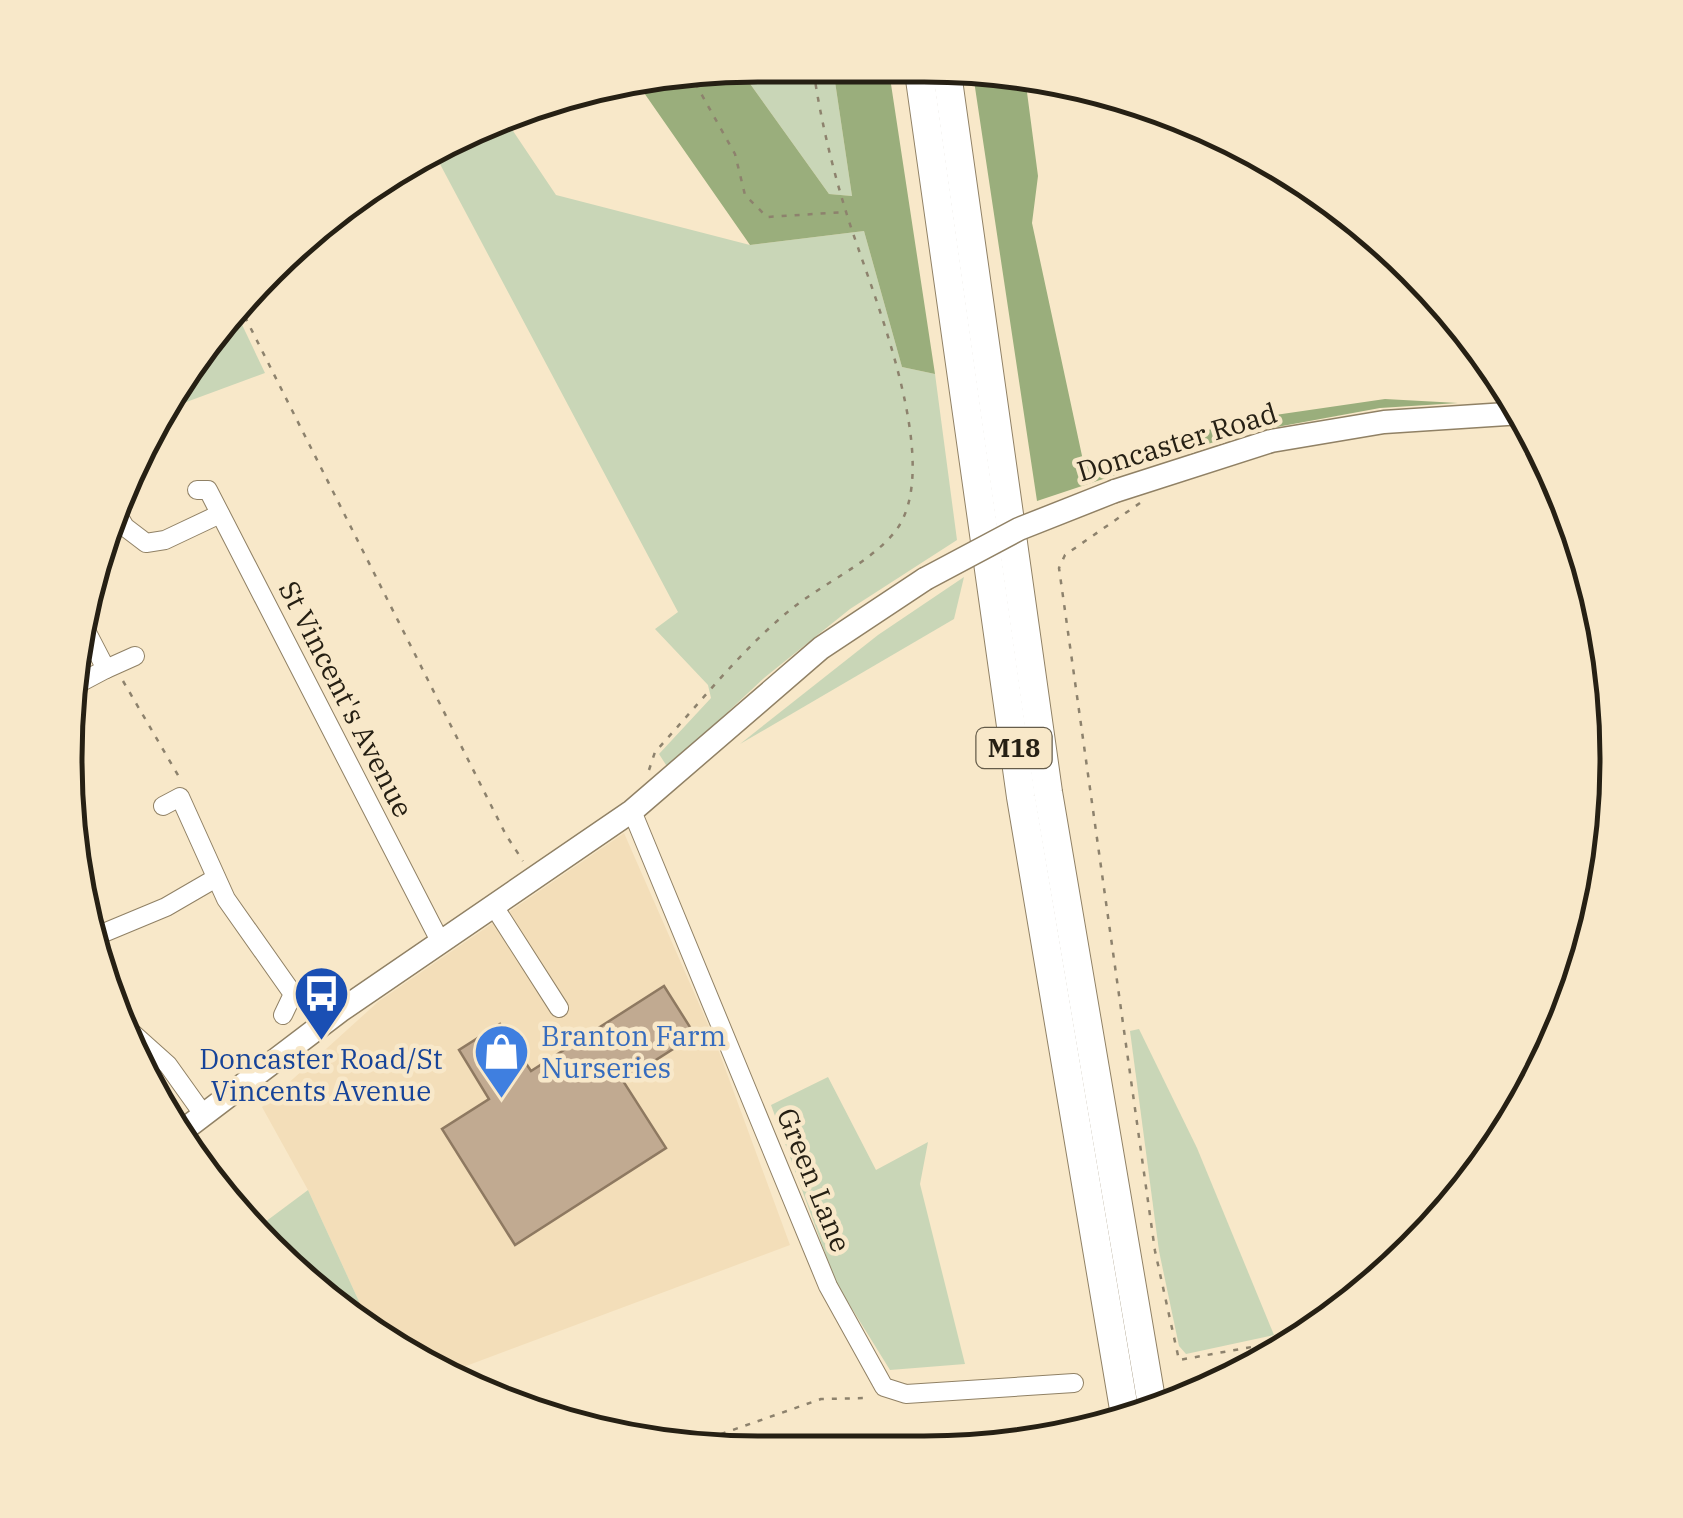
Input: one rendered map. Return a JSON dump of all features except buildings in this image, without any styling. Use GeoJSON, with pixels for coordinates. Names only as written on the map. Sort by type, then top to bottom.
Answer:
{"type":"FeatureCollection","features":[{"type":"Feature","properties":{"kind":"highway","name":"M18"},"geometry":{"type":"LineString","coordinates":[[920,82],[1021,797],[1123,1405]]}},
{"type":"Feature","properties":{"kind":"highway","name":"M18"},"geometry":{"type":"LineString","coordinates":[[948,83],[1048,792],[1151,1396]]}},
{"type":"Feature","properties":{"kind":"main road","name":"Doncaster Road"},"geometry":{"type":"LineString","coordinates":[[190,1124],[632,811],[821,648],[925,578],[1020,529],[1115,491],[1271,441],[1384,422],[1506,415]]}},
{"type":"Feature","properties":{"kind":"street","name":"St Vincent's Avenue"},"geometry":{"type":"LineString","coordinates":[[207,487],[441,943]]}},
{"type":"Feature","properties":{"kind":"street"},"geometry":{"type":"LineString","coordinates":[[124,526],[146,543],[166,540],[220,514]]}},
{"type":"Feature","properties":{"kind":"street"},"geometry":{"type":"LineString","coordinates":[[93,640],[110,668]]}},
{"type":"Feature","properties":{"kind":"street"},"geometry":{"type":"LineString","coordinates":[[87,679],[135,656]]}},
{"type":"Feature","properties":{"kind":"street"},"geometry":{"type":"LineString","coordinates":[[182,796],[231,908],[293,994]]}},
{"type":"Feature","properties":{"kind":"street","name":"Green Lane"},"geometry":{"type":"LineString","coordinates":[[632,811],[828,1286],[884,1387]]}},
{"type":"Feature","properties":{"kind":"street"},"geometry":{"type":"LineString","coordinates":[[106,932],[152,914],[216,878]]}},
{"type":"Feature","properties":{"kind":"street"},"geometry":{"type":"LineString","coordinates":[[495,908],[559,1008]]}},
{"type":"Feature","properties":{"kind":"street"},"geometry":{"type":"LineString","coordinates":[[293,994],[316,994]]}},
{"type":"Feature","properties":{"kind":"street"},"geometry":{"type":"LineString","coordinates":[[283,1016],[293,994]]}},
{"type":"Feature","properties":{"kind":"street"},"geometry":{"type":"LineString","coordinates":[[146,1046],[168,1065],[202,1114]]}},
{"type":"Feature","properties":{"kind":"street"},"geometry":{"type":"LineString","coordinates":[[884,1387],[906,1394],[1074,1383]]}},
{"type":"Feature","properties":{"kind":"path"},"geometry":{"type":"LineString","coordinates":[[656,790],[648,766],[655,752],[744,653],[791,609],[892,536],[909,510],[916,474],[896,359],[846,212],[816,82]]}},
{"type":"Feature","properties":{"kind":"path"},"geometry":{"type":"LineString","coordinates":[[697,86],[735,154],[745,195],[766,217],[846,212]]}},
{"type":"Feature","properties":{"kind":"path"},"geometry":{"type":"LineString","coordinates":[[246,318],[506,836],[525,864]]}},
{"type":"Feature","properties":{"kind":"path"},"geometry":{"type":"LineString","coordinates":[[1140,482],[1144,496],[1139,506],[1065,555],[1059,568],[1154,1251],[1179,1360],[1262,1345]]}},
{"type":"Feature","properties":{"kind":"path"},"geometry":{"type":"LineString","coordinates":[[110,668],[182,796]]}},
{"type":"Feature","properties":{"kind":"path"},"geometry":{"type":"LineString","coordinates":[[719,1434],[821,1399],[859,1400],[876,1396],[884,1387]]}},
{"type":"Feature","properties":{"kind":"shaded area","name":"Branton Farm Nurseries"},"geometry":{"type":"Polygon","coordinates":[[[624,833],[714,1038],[790,1245],[463,1367],[421,1345],[361,1306],[308,1190],[262,1107],[379,1001],[624,833]]]}},
{"type":"Feature","properties":{"kind":"green space"},"geometry":{"type":"Polygon","coordinates":[[[749,82],[835,82],[852,196],[829,194],[749,82]]]}},
{"type":"Feature","properties":{"kind":"green space"},"geometry":{"type":"Polygon","coordinates":[[[749,82],[829,194],[852,196],[835,82],[891,82],[935,374],[902,367],[864,231],[750,245],[644,92],[749,82]]]}},
{"type":"Feature","properties":{"kind":"green space"},"geometry":{"type":"Polygon","coordinates":[[[975,85],[1027,90],[1038,176],[1032,223],[1084,465],[1247,419],[1385,399],[1458,403],[1380,408],[1238,434],[1037,501],[975,85]]]}},
{"type":"Feature","properties":{"kind":"green space"},"geometry":{"type":"Polygon","coordinates":[[[512,129],[556,195],[750,245],[864,231],[902,367],[935,374],[957,540],[850,609],[764,678],[668,768],[659,754],[711,698],[708,685],[655,629],[678,612],[439,163],[512,129]]]}},
{"type":"Feature","properties":{"kind":"green space"},"geometry":{"type":"Polygon","coordinates":[[[241,323],[265,373],[185,403],[241,323]]]}},
{"type":"Feature","properties":{"kind":"green space"},"geometry":{"type":"Polygon","coordinates":[[[964,577],[954,619],[740,744],[878,635],[964,577]]]}},
{"type":"Feature","properties":{"kind":"green space"},"geometry":{"type":"Polygon","coordinates":[[[1139,1029],[1197,1148],[1274,1335],[1186,1354],[1179,1346],[1159,1251],[1130,1031],[1139,1029]]]}},
{"type":"Feature","properties":{"kind":"green space"},"geometry":{"type":"Polygon","coordinates":[[[828,1077],[876,1170],[928,1142],[920,1184],[965,1364],[890,1370],[836,1283],[771,1105],[828,1077]]]}},
{"type":"Feature","properties":{"kind":"green space"},"geometry":{"type":"Polygon","coordinates":[[[308,1190],[361,1306],[313,1268],[266,1221],[308,1190]]]}},
{"type":"Feature","properties":{"kind":"place","name":"Doncaster Road/St Vincents Avenue"},"geometry":{"type":"Point","coordinates":[321,1042]}},
{"type":"Feature","properties":{"kind":"place","name":"Branton Farm Nurseries"},"geometry":{"type":"Point","coordinates":[502,1101]}}]}
